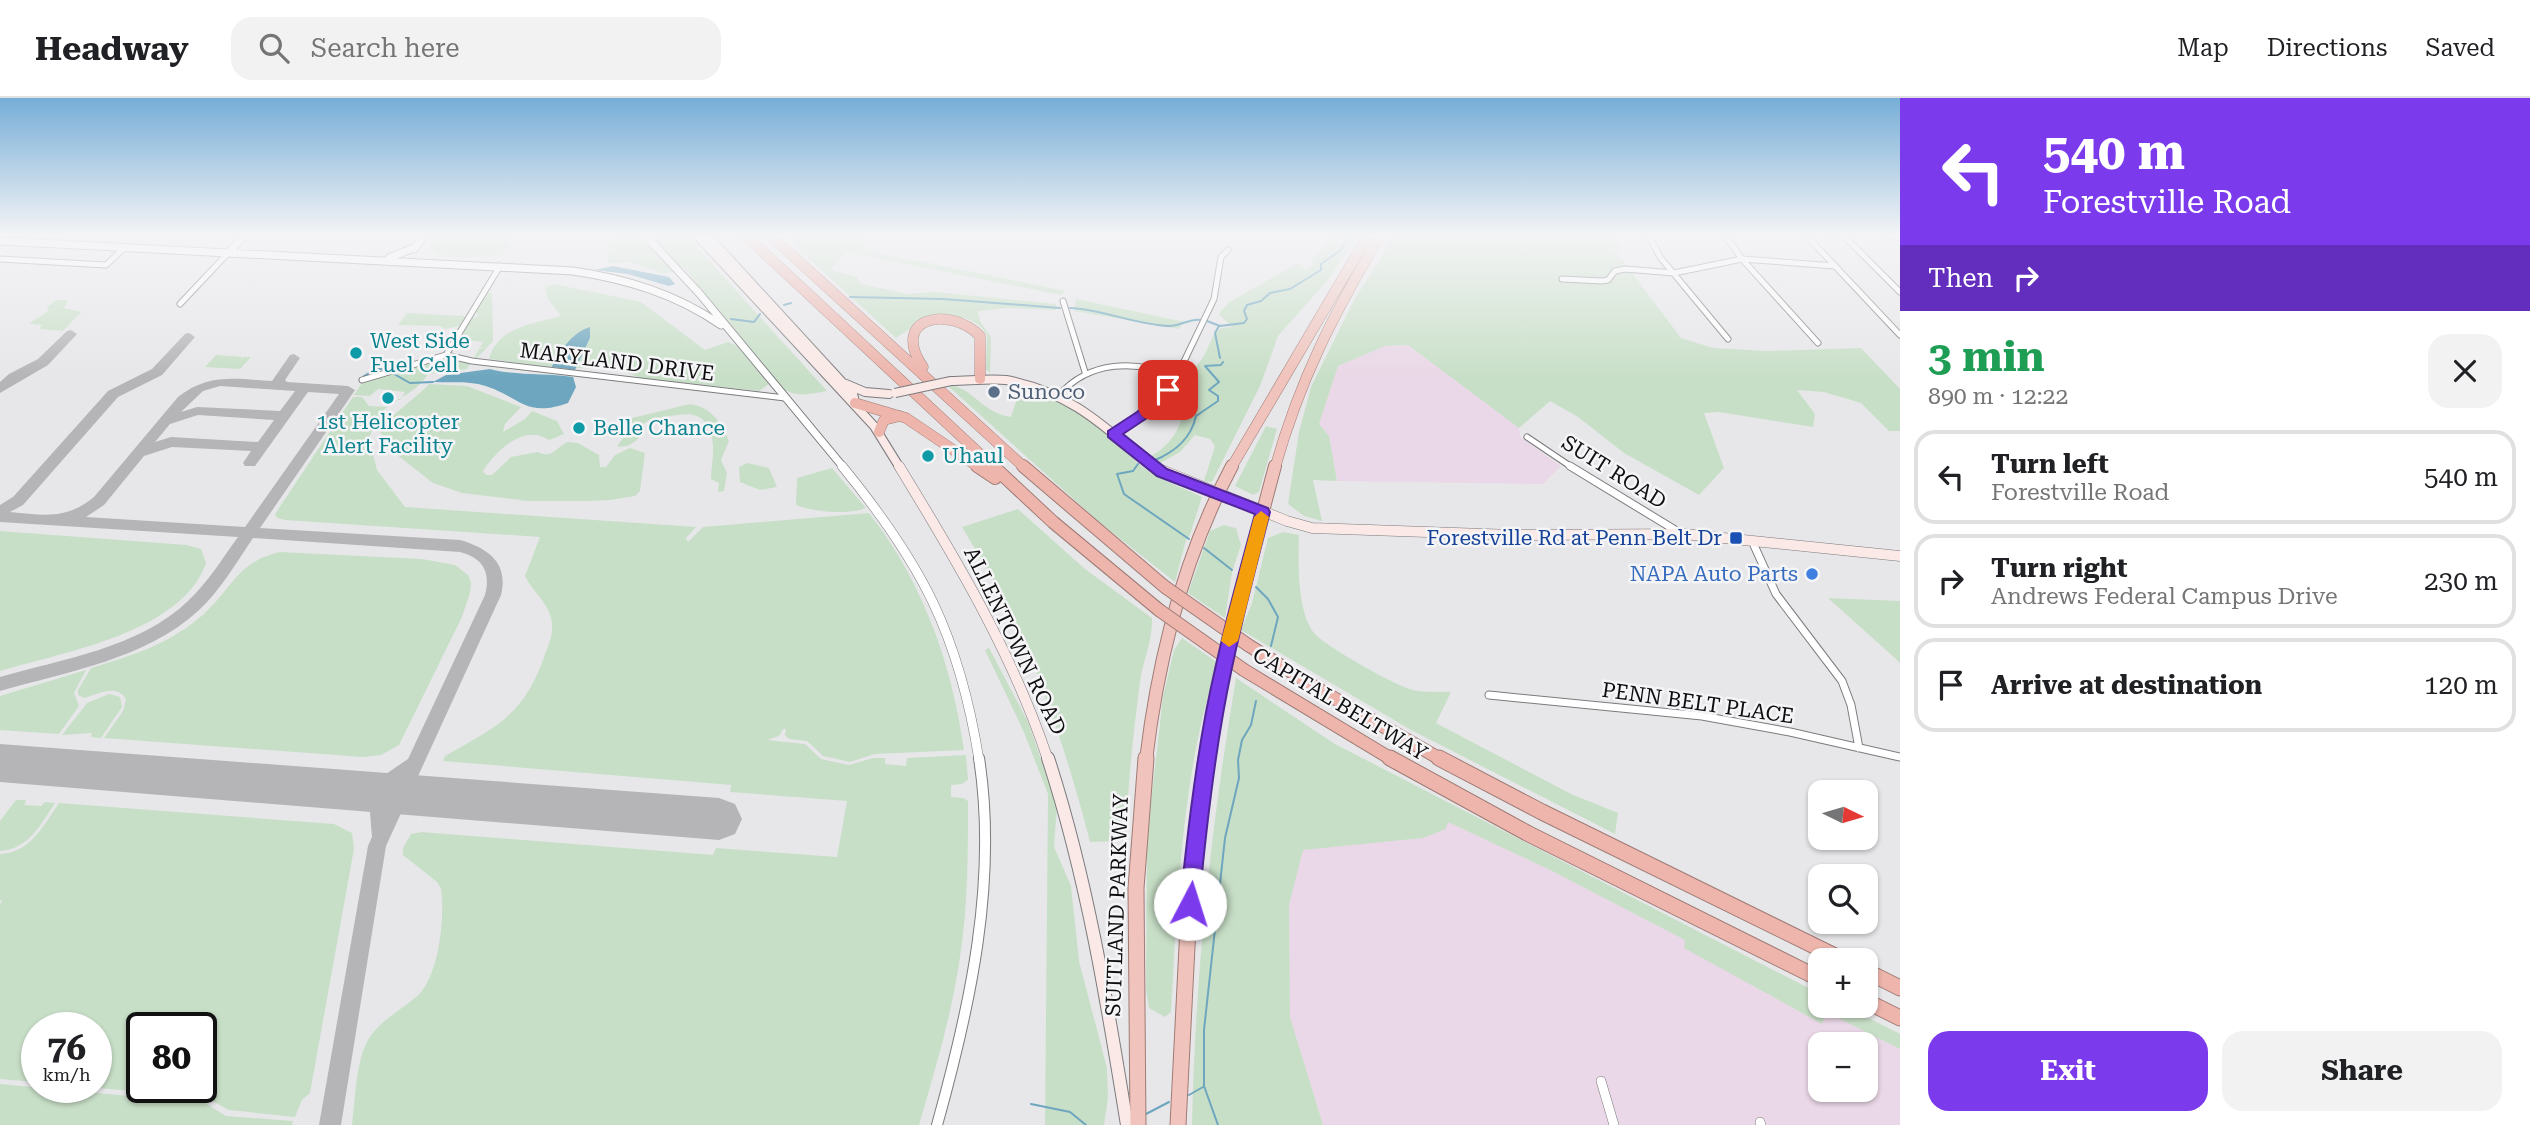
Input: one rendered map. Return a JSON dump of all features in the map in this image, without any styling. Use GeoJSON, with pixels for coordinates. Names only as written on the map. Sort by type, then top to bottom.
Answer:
{"type":"FeatureCollection","features":[{"type":"Feature","properties":{"kind":"highway","name":"CAPITAL BELTWAY"},"geometry":{"type":"LineString","coordinates":[[795,282],[1053,522],[1159,610],[1244,670],[1333,727],[1437,786],[1808,973]]}},
{"type":"Feature","properties":{"kind":"highway","name":"CAPITAL BELTWAY"},"geometry":{"type":"LineString","coordinates":[[821,282],[1102,536],[1165,586],[1248,645],[1354,712],[1455,768],[1819,948]]}},
{"type":"Feature","properties":{"kind":"highway","name":"SUITLAND PARKWAY"},"geometry":{"type":"LineString","coordinates":[[1138,1125],[1133,930],[1144,760],[1158,676],[1177,601],[1217,495],[1237,456],[1341,282]]}},
{"type":"Feature","properties":{"kind":"highway"},"geometry":{"type":"LineString","coordinates":[[1178,1125],[1190,904],[1203,780],[1223,670],[1285,433],[1308,369],[1353,282]]}},
{"type":"Feature","properties":{"kind":"highway"},"geometry":{"type":"LineString","coordinates":[[945,395],[917,361],[910,346],[912,334],[926,323],[953,319],[965,322],[975,329],[981,338],[980,379]]}},
{"type":"Feature","properties":{"kind":"highway"},"geometry":{"type":"LineString","coordinates":[[890,394],[887,403],[903,417],[980,467],[1053,522]]}},
{"type":"Feature","properties":{"kind":"highway"},"geometry":{"type":"LineString","coordinates":[[855,403],[903,417]]}},
{"type":"Feature","properties":{"kind":"highway"},"geometry":{"type":"LineString","coordinates":[[878,432],[884,420],[903,417]]}},
{"type":"Feature","properties":{"kind":"highway"},"geometry":{"type":"LineString","coordinates":[[1878,977],[1900,988]]}},
{"type":"Feature","properties":{"kind":"highway"},"geometry":{"type":"LineString","coordinates":[[1878,1007],[1899,1018]]}},
{"type":"Feature","properties":{"kind":"main road","name":"ALLENTOWN ROAD"},"geometry":{"type":"LineString","coordinates":[[746,282],[878,432],[944,538],[993,631],[1040,735],[1069,823],[1107,995],[1127,1125]]}},
{"type":"Feature","properties":{"kind":"main road","name":"ALLENTOWN ROAD"},"geometry":{"type":"LineString","coordinates":[[747,282],[853,394],[855,403]]}},
{"type":"Feature","properties":{"kind":"main road"},"geometry":{"type":"LineString","coordinates":[[855,403],[951,381],[980,379],[1021,383],[1059,396],[1087,412],[1157,470],[1301,526],[1330,530],[1513,535],[1684,534],[1900,556]]}},
{"type":"Feature","properties":{"kind":"main road"},"geometry":{"type":"LineString","coordinates":[[840,380],[865,392],[890,394]]}},
{"type":"Feature","properties":{"kind":"street"},"geometry":{"type":"LineString","coordinates":[[180,304],[201,282]]}},
{"type":"Feature","properties":{"kind":"street"},"geometry":{"type":"LineString","coordinates":[[362,380],[446,355],[490,282]]}},
{"type":"Feature","properties":{"kind":"street"},"geometry":{"type":"LineString","coordinates":[[629,282],[683,301],[727,331]]}},
{"type":"Feature","properties":{"kind":"street"},"geometry":{"type":"LineString","coordinates":[[689,282],[727,331],[864,489],[908,553],[946,626],[970,705],[983,800],[983,898],[970,1000],[937,1125]]}},
{"type":"Feature","properties":{"kind":"street"},"geometry":{"type":"LineString","coordinates":[[1113,434],[1155,404],[1177,376],[1216,295],[1218,282]]}},
{"type":"Feature","properties":{"kind":"street"},"geometry":{"type":"LineString","coordinates":[[1681,282],[1728,339]]}},
{"type":"Feature","properties":{"kind":"street"},"geometry":{"type":"LineString","coordinates":[[1763,282],[1818,343]]}},
{"type":"Feature","properties":{"kind":"street"},"geometry":{"type":"LineString","coordinates":[[1851,282],[1900,335]]}},
{"type":"Feature","properties":{"kind":"street"},"geometry":{"type":"LineString","coordinates":[[683,301],[696,290]]}},
{"type":"Feature","properties":{"kind":"street"},"geometry":{"type":"LineString","coordinates":[[1063,301],[1085,372]]}},
{"type":"Feature","properties":{"kind":"street","name":"MARYLAND DRIVE"},"geometry":{"type":"LineString","coordinates":[[446,355],[472,361],[785,398]]}},
{"type":"Feature","properties":{"kind":"street"},"geometry":{"type":"LineString","coordinates":[[1059,396],[1074,379],[1085,372],[1099,369],[1152,369],[1177,376]]}},
{"type":"Feature","properties":{"kind":"street","name":"SUIT ROAD"},"geometry":{"type":"LineString","coordinates":[[1527,437],[1579,472],[1684,534]]}},
{"type":"Feature","properties":{"kind":"street"},"geometry":{"type":"LineString","coordinates":[[1754,543],[1776,594],[1842,681],[1859,748]]}},
{"type":"Feature","properties":{"kind":"street","name":"PENN BELT PLACE"},"geometry":{"type":"LineString","coordinates":[[1489,695],[1714,718],[1900,757]]}},
{"type":"Feature","properties":{"kind":"street"},"geometry":{"type":"LineString","coordinates":[[1601,1081],[1614,1125]]}},
{"type":"Feature","properties":{"kind":"shaded area"},"geometry":{"type":"Polygon","coordinates":[[[1408,345],[1519,428],[1520,437],[1561,466],[1543,484],[1337,481],[1329,436],[1319,424],[1338,366],[1385,346],[1408,345]]]}},
{"type":"Feature","properties":{"kind":"shaded area"},"geometry":{"type":"Polygon","coordinates":[[[1448,822],[1552,871],[1685,940],[1685,948],[1808,1018],[1822,1024],[1824,1018],[1838,1018],[1866,1032],[1808,1032],[1808,1102],[1878,1102],[1878,1038],[1900,1049],[1900,1125],[1323,1125],[1290,1017],[1289,905],[1303,849],[1423,838],[1448,822]]]}},
{"type":"Feature","properties":{"kind":"green space"},"geometry":{"type":"Polygon","coordinates":[[[695,282],[728,282],[827,391],[798,394],[782,388],[695,282]]]}},
{"type":"Feature","properties":{"kind":"green space"},"geometry":{"type":"Polygon","coordinates":[[[835,282],[860,282],[907,294],[935,292],[1056,304],[1056,310],[1007,308],[978,311],[980,321],[991,337],[990,373],[986,369],[987,335],[978,325],[967,319],[943,317],[930,320],[896,338],[835,282]]]}},
{"type":"Feature","properties":{"kind":"green space"},"geometry":{"type":"Polygon","coordinates":[[[995,282],[1021,282],[1066,291],[1061,295],[995,282]]]}},
{"type":"Feature","properties":{"kind":"green space"},"geometry":{"type":"Polygon","coordinates":[[[1265,282],[1326,282],[1278,336],[1260,386],[1212,482],[1204,481],[1215,446],[1210,439],[1195,435],[1180,452],[1157,465],[1148,458],[1166,445],[1175,434],[1184,412],[1167,407],[1205,354],[1213,336],[1221,328],[1232,327],[1219,314],[1228,303],[1265,282]]]}},
{"type":"Feature","properties":{"kind":"green space"},"geometry":{"type":"Polygon","coordinates":[[[1365,282],[1639,282],[1681,338],[1713,348],[1767,351],[1861,348],[1900,389],[1900,431],[1889,431],[1861,403],[1824,392],[1797,390],[1815,414],[1813,427],[1719,412],[1704,413],[1724,468],[1699,495],[1624,453],[1578,417],[1550,401],[1519,428],[1408,345],[1385,346],[1338,366],[1319,424],[1329,436],[1337,481],[1313,480],[1322,521],[1304,516],[1288,504],[1299,432],[1311,387],[1365,282]]]}},
{"type":"Feature","properties":{"kind":"green space"},"geometry":{"type":"Polygon","coordinates":[[[554,284],[641,302],[705,350],[728,342],[737,346],[769,384],[759,391],[641,378],[616,369],[576,368],[590,338],[571,340],[552,367],[489,359],[493,348],[508,333],[561,316],[548,299],[545,288],[554,284]]]}},
{"type":"Feature","properties":{"kind":"green space"},"geometry":{"type":"Polygon","coordinates":[[[487,292],[492,293],[493,341],[476,359],[474,358],[479,349],[483,348],[480,347],[483,342],[459,339],[471,318],[477,317],[476,311],[487,292]]]}},
{"type":"Feature","properties":{"kind":"green space"},"geometry":{"type":"Polygon","coordinates":[[[1076,299],[1185,322],[1178,329],[1074,311],[1076,299]]]}},
{"type":"Feature","properties":{"kind":"green space"},"geometry":{"type":"Polygon","coordinates":[[[57,300],[68,300],[64,308],[81,312],[63,331],[39,329],[42,325],[29,324],[46,313],[47,307],[57,300]]]}},
{"type":"Feature","properties":{"kind":"green space"},"geometry":{"type":"Polygon","coordinates":[[[407,313],[465,318],[459,326],[445,329],[440,326],[398,325],[407,313]]]}},
{"type":"Feature","properties":{"kind":"green space"},"geometry":{"type":"Polygon","coordinates":[[[216,355],[243,357],[240,361],[244,357],[251,357],[240,369],[205,367],[216,355]]]}},
{"type":"Feature","properties":{"kind":"green space"},"geometry":{"type":"Polygon","coordinates":[[[441,358],[471,362],[467,369],[428,374],[418,386],[402,397],[405,392],[378,389],[370,396],[354,395],[364,380],[441,358]]]}},
{"type":"Feature","properties":{"kind":"green space"},"geometry":{"type":"Polygon","coordinates":[[[429,384],[467,386],[521,407],[505,424],[503,432],[525,419],[532,411],[557,421],[564,434],[549,440],[540,436],[521,437],[495,455],[483,471],[486,475],[492,475],[511,457],[538,452],[551,453],[568,442],[578,443],[599,455],[600,467],[606,467],[615,455],[630,448],[645,453],[640,491],[635,496],[610,500],[528,501],[462,493],[433,483],[392,451],[380,432],[387,421],[429,384]]]}},
{"type":"Feature","properties":{"kind":"green space"},"geometry":{"type":"Polygon","coordinates":[[[947,385],[964,390],[992,410],[1011,417],[1020,389],[1056,398],[1087,418],[1151,473],[1202,497],[1186,540],[1175,582],[1099,522],[947,385]]]}},
{"type":"Feature","properties":{"kind":"green space"},"geometry":{"type":"Polygon","coordinates":[[[353,397],[362,397],[369,406],[387,407],[393,400],[397,400],[380,415],[369,439],[377,470],[405,507],[696,527],[686,538],[688,542],[703,527],[869,513],[888,539],[920,596],[943,655],[964,750],[875,754],[850,762],[823,756],[807,741],[789,739],[785,735],[786,729],[783,729],[779,736],[767,740],[805,744],[821,759],[849,765],[873,758],[885,758],[885,764],[906,766],[907,758],[966,755],[968,780],[962,784],[951,785],[951,797],[968,801],[963,938],[948,1021],[919,1125],[352,1125],[358,1069],[364,1048],[384,1022],[424,988],[439,947],[441,889],[437,882],[403,855],[403,848],[411,834],[422,832],[713,855],[716,848],[837,857],[847,801],[730,792],[731,785],[443,761],[445,756],[505,719],[526,695],[535,679],[552,634],[551,618],[546,606],[525,576],[540,537],[285,520],[277,518],[275,514],[353,397]]]}},
{"type":"Feature","properties":{"kind":"green space"},"geometry":{"type":"Polygon","coordinates":[[[690,404],[704,408],[714,416],[729,441],[721,460],[727,473],[724,491],[718,492],[719,483],[711,479],[712,439],[708,427],[696,416],[678,415],[648,421],[643,424],[645,429],[637,440],[630,445],[617,446],[628,432],[627,426],[621,428],[621,425],[628,419],[690,404]]]}},
{"type":"Feature","properties":{"kind":"green space"},"geometry":{"type":"Polygon","coordinates":[[[1266,426],[1277,429],[1259,492],[1253,495],[1235,486],[1266,426]]]}},
{"type":"Feature","properties":{"kind":"green space"},"geometry":{"type":"Polygon","coordinates":[[[747,463],[769,468],[777,487],[760,490],[740,482],[739,467],[747,463]]]}},
{"type":"Feature","properties":{"kind":"green space"},"geometry":{"type":"Polygon","coordinates":[[[832,468],[866,508],[831,512],[796,505],[797,478],[832,468]]]}},
{"type":"Feature","properties":{"kind":"green space"},"geometry":{"type":"Polygon","coordinates":[[[1018,509],[1085,569],[1152,618],[1137,702],[1125,841],[1090,842],[1063,747],[1027,650],[1000,591],[962,527],[1018,509]]]}},
{"type":"Feature","properties":{"kind":"green space"},"geometry":{"type":"Polygon","coordinates":[[[1224,525],[1236,528],[1241,545],[1232,572],[1225,618],[1188,593],[1210,531],[1224,525]]]}},
{"type":"Feature","properties":{"kind":"green space"},"geometry":{"type":"Polygon","coordinates":[[[0,531],[187,545],[201,549],[206,563],[193,587],[173,607],[147,623],[87,647],[0,671],[0,531]]]}},
{"type":"Feature","properties":{"kind":"green space"},"geometry":{"type":"Polygon","coordinates":[[[1283,532],[1299,535],[1302,601],[1309,625],[1321,640],[1405,687],[1422,691],[1451,692],[1436,723],[1571,794],[1618,813],[1615,834],[1411,730],[1241,630],[1252,603],[1268,538],[1283,532]]]}},
{"type":"Feature","properties":{"kind":"green space"},"geometry":{"type":"Polygon","coordinates":[[[280,552],[422,559],[455,565],[468,575],[471,582],[470,593],[462,617],[399,745],[381,755],[363,757],[104,738],[123,711],[126,699],[122,694],[112,691],[84,698],[78,695],[78,690],[91,668],[134,654],[174,636],[210,608],[243,570],[280,552]]]}},
{"type":"Feature","properties":{"kind":"green space"},"geometry":{"type":"Polygon","coordinates":[[[1828,598],[1900,601],[1900,663],[1896,659],[1828,598]]]}},
{"type":"Feature","properties":{"kind":"green space"},"geometry":{"type":"Polygon","coordinates":[[[1182,638],[1218,663],[1196,748],[1189,792],[1179,880],[1171,1012],[1165,1017],[1149,1008],[1146,990],[1147,836],[1163,697],[1174,650],[1182,638]]]}},
{"type":"Feature","properties":{"kind":"green space"},"geometry":{"type":"Polygon","coordinates":[[[989,648],[1028,722],[1057,805],[1054,847],[1071,886],[1079,961],[1107,1068],[1108,1098],[1104,1125],[1045,1125],[1048,794],[1023,730],[985,650],[989,648]]]}},
{"type":"Feature","properties":{"kind":"green space"},"geometry":{"type":"Polygon","coordinates":[[[86,670],[74,693],[79,706],[59,734],[0,730],[0,696],[86,670]]]}},
{"type":"Feature","properties":{"kind":"green space"},"geometry":{"type":"Polygon","coordinates":[[[1236,678],[1335,744],[1808,988],[1808,1016],[1684,948],[1685,940],[1552,871],[1448,822],[1446,829],[1423,838],[1303,850],[1289,905],[1290,1017],[1323,1125],[1192,1125],[1201,957],[1219,789],[1236,678]]]}},
{"type":"Feature","properties":{"kind":"green space"},"geometry":{"type":"Polygon","coordinates":[[[109,694],[120,697],[122,707],[101,738],[91,737],[92,733],[62,735],[87,703],[109,694]]]}},
{"type":"Feature","properties":{"kind":"green space"},"geometry":{"type":"Polygon","coordinates":[[[16,800],[26,800],[24,805],[55,803],[33,834],[19,846],[0,851],[0,821],[16,800]]]}},
{"type":"Feature","properties":{"kind":"green space"},"geometry":{"type":"Polygon","coordinates":[[[59,803],[334,824],[352,833],[354,849],[310,1093],[302,1100],[295,1117],[229,1110],[216,1103],[217,1012],[126,1012],[126,1091],[112,1089],[112,1012],[21,1012],[21,1081],[0,1079],[0,854],[20,849],[42,829],[59,803]]]}},
{"type":"Feature","properties":{"kind":"green space"},"geometry":{"type":"Polygon","coordinates":[[[1811,1018],[1824,1018],[1822,1024],[1811,1018]]]}},
{"type":"Feature","properties":{"kind":"green space"},"geometry":{"type":"Polygon","coordinates":[[[1838,1018],[1869,1018],[1900,1034],[1900,1049],[1878,1038],[1878,1032],[1866,1032],[1838,1018]]]}},
{"type":"Feature","properties":{"kind":"green space"},"geometry":{"type":"Polygon","coordinates":[[[0,1084],[21,1086],[21,1103],[112,1103],[112,1094],[126,1096],[126,1103],[205,1103],[226,1116],[293,1121],[292,1125],[0,1125],[0,1084]]]}},
{"type":"Feature","properties":{"kind":"water"},"geometry":{"type":"Polygon","coordinates":[[[655,282],[675,284],[669,286],[655,282]]]}},
{"type":"Feature","properties":{"kind":"water"},"geometry":{"type":"Polygon","coordinates":[[[590,327],[590,338],[575,370],[552,367],[567,343],[590,327]]]}},
{"type":"Feature","properties":{"kind":"water"},"geometry":{"type":"Polygon","coordinates":[[[490,369],[573,377],[576,387],[568,403],[541,408],[522,404],[482,385],[433,382],[446,375],[490,369]]]}},
{"type":"Feature","properties":{"kind":"waterway"},"geometry":{"type":"LineString","coordinates":[[1207,321],[1220,326],[1244,323],[1247,319],[1244,311],[1247,305],[1302,282]]}},
{"type":"Feature","properties":{"kind":"waterway"},"geometry":{"type":"LineString","coordinates":[[850,297],[943,299],[1060,308]]}},
{"type":"Feature","properties":{"kind":"waterway"},"geometry":{"type":"LineString","coordinates":[[784,305],[791,303]]}},
{"type":"Feature","properties":{"kind":"waterway"},"geometry":{"type":"LineString","coordinates":[[1070,308],[1156,325],[1173,326],[1201,320]]}},
{"type":"Feature","properties":{"kind":"waterway"},"geometry":{"type":"LineString","coordinates":[[731,319],[754,322],[760,314]]}},
{"type":"Feature","properties":{"kind":"waterway"},"geometry":{"type":"LineString","coordinates":[[1219,326],[1215,333],[1220,358]]}},
{"type":"Feature","properties":{"kind":"waterway"},"geometry":{"type":"LineString","coordinates":[[1153,461],[1181,444],[1196,416],[1218,401],[1218,396],[1209,390],[1219,382],[1205,366],[1221,365],[1223,362]]}},
{"type":"Feature","properties":{"kind":"waterway"},"geometry":{"type":"LineString","coordinates":[[364,376],[376,369],[388,369]]}},
{"type":"Feature","properties":{"kind":"waterway"},"geometry":{"type":"LineString","coordinates":[[394,374],[410,383],[433,382]]}},
{"type":"Feature","properties":{"kind":"waterway"},"geometry":{"type":"LineString","coordinates":[[1138,464],[1133,471],[1117,474],[1124,494],[1189,539]]}},
{"type":"Feature","properties":{"kind":"waterway"},"geometry":{"type":"LineString","coordinates":[[1204,548],[1232,570]]}},
{"type":"Feature","properties":{"kind":"waterway"},"geometry":{"type":"LineString","coordinates":[[1256,587],[1268,599],[1278,617],[1271,646]]}},
{"type":"Feature","properties":{"kind":"waterway"},"geometry":{"type":"LineString","coordinates":[[1218,1125],[1204,1086],[1204,1030],[1225,838],[1239,778],[1238,760],[1242,740],[1251,725],[1256,701]]}},
{"type":"Feature","properties":{"kind":"waterway"},"geometry":{"type":"LineString","coordinates":[[1189,1095],[1203,1087]]}},
{"type":"Feature","properties":{"kind":"waterway"},"geometry":{"type":"LineString","coordinates":[[1146,1114],[1169,1102]]}},
{"type":"Feature","properties":{"kind":"waterway"},"geometry":{"type":"LineString","coordinates":[[1031,1104],[1070,1112],[1086,1125]]}},
{"type":"Feature","properties":{"kind":"taxiway"},"geometry":{"type":"LineString","coordinates":[[0,389],[14,377],[43,362],[71,334]]}},
{"type":"Feature","properties":{"kind":"taxiway"},"geometry":{"type":"LineString","coordinates":[[0,512],[18,501],[113,394],[157,372],[189,337]]}},
{"type":"Feature","properties":{"kind":"taxiway"},"geometry":{"type":"LineString","coordinates":[[283,386],[278,381],[294,358]]}},
{"type":"Feature","properties":{"kind":"taxiway"},"geometry":{"type":"LineString","coordinates":[[68,518],[87,511],[99,501],[183,400],[198,388],[220,382],[283,386]]}},
{"type":"Feature","properties":{"kind":"taxiway"},"geometry":{"type":"LineString","coordinates":[[283,386],[305,387]]}},
{"type":"Feature","properties":{"kind":"taxiway"},"geometry":{"type":"LineString","coordinates":[[249,533],[348,390],[305,387]]}},
{"type":"Feature","properties":{"kind":"taxiway"},"geometry":{"type":"LineString","coordinates":[[250,463],[305,387]]}},
{"type":"Feature","properties":{"kind":"taxiway"},"geometry":{"type":"LineString","coordinates":[[169,420],[197,411],[284,416]]}},
{"type":"Feature","properties":{"kind":"taxiway"},"geometry":{"type":"LineString","coordinates":[[144,451],[171,442],[261,447]]}},
{"type":"Feature","properties":{"kind":"taxiway"},"geometry":{"type":"LineString","coordinates":[[0,517],[249,533]]}},
{"type":"Feature","properties":{"kind":"taxiway"},"geometry":{"type":"LineString","coordinates":[[0,684],[115,650],[169,624],[192,607],[212,586],[249,533]]}},
{"type":"Feature","properties":{"kind":"taxiway"},"geometry":{"type":"LineString","coordinates":[[249,533],[460,546],[485,557],[494,569],[496,577],[493,595],[377,846],[330,1125]]}},
{"type":"Feature","properties":{"kind":"taxiway"},"geometry":{"type":"LineString","coordinates":[[353,790],[384,785],[411,766]]}},
{"type":"Feature","properties":{"kind":"taxiway"},"geometry":{"type":"LineString","coordinates":[[355,791],[368,797],[376,806],[380,818],[379,832]]}},
{"type":"Feature","properties":{"kind":"runway"},"geometry":{"type":"LineString","coordinates":[[0,763],[719,819]]}},
{"type":"Feature","properties":{"kind":"slow traffic"},"geometry":{"type":"LineString","coordinates":[[1229,641],[1261,517]]}},
{"type":"Feature","properties":{"kind":"place","name":"West Side Fuel Cell"},"geometry":{"type":"Point","coordinates":[356,353]}},
{"type":"Feature","properties":{"kind":"place","name":"Sunoco"},"geometry":{"type":"Point","coordinates":[994,392]}},
{"type":"Feature","properties":{"kind":"place","name":"1st Helicopter Alert Facility"},"geometry":{"type":"Point","coordinates":[388,398]}},
{"type":"Feature","properties":{"kind":"place","name":"Belle Chance"},"geometry":{"type":"Point","coordinates":[579,428]}},
{"type":"Feature","properties":{"kind":"place","name":"Uhaul"},"geometry":{"type":"Point","coordinates":[928,456]}},
{"type":"Feature","properties":{"kind":"place","name":"Forestville Rd at Penn Belt Dr"},"geometry":{"type":"Point","coordinates":[1736,538]}},
{"type":"Feature","properties":{"kind":"place","name":"NAPA Auto Parts"},"geometry":{"type":"Point","coordinates":[1812,574]}},
{"type":"Feature","properties":{"kind":"route"},"geometry":{"type":"LineString","coordinates":[[1168,390],[1142,415],[1113,434],[1151,467],[1263,512],[1234,620],[1214,712],[1206,757],[1190,904]]}}]}
